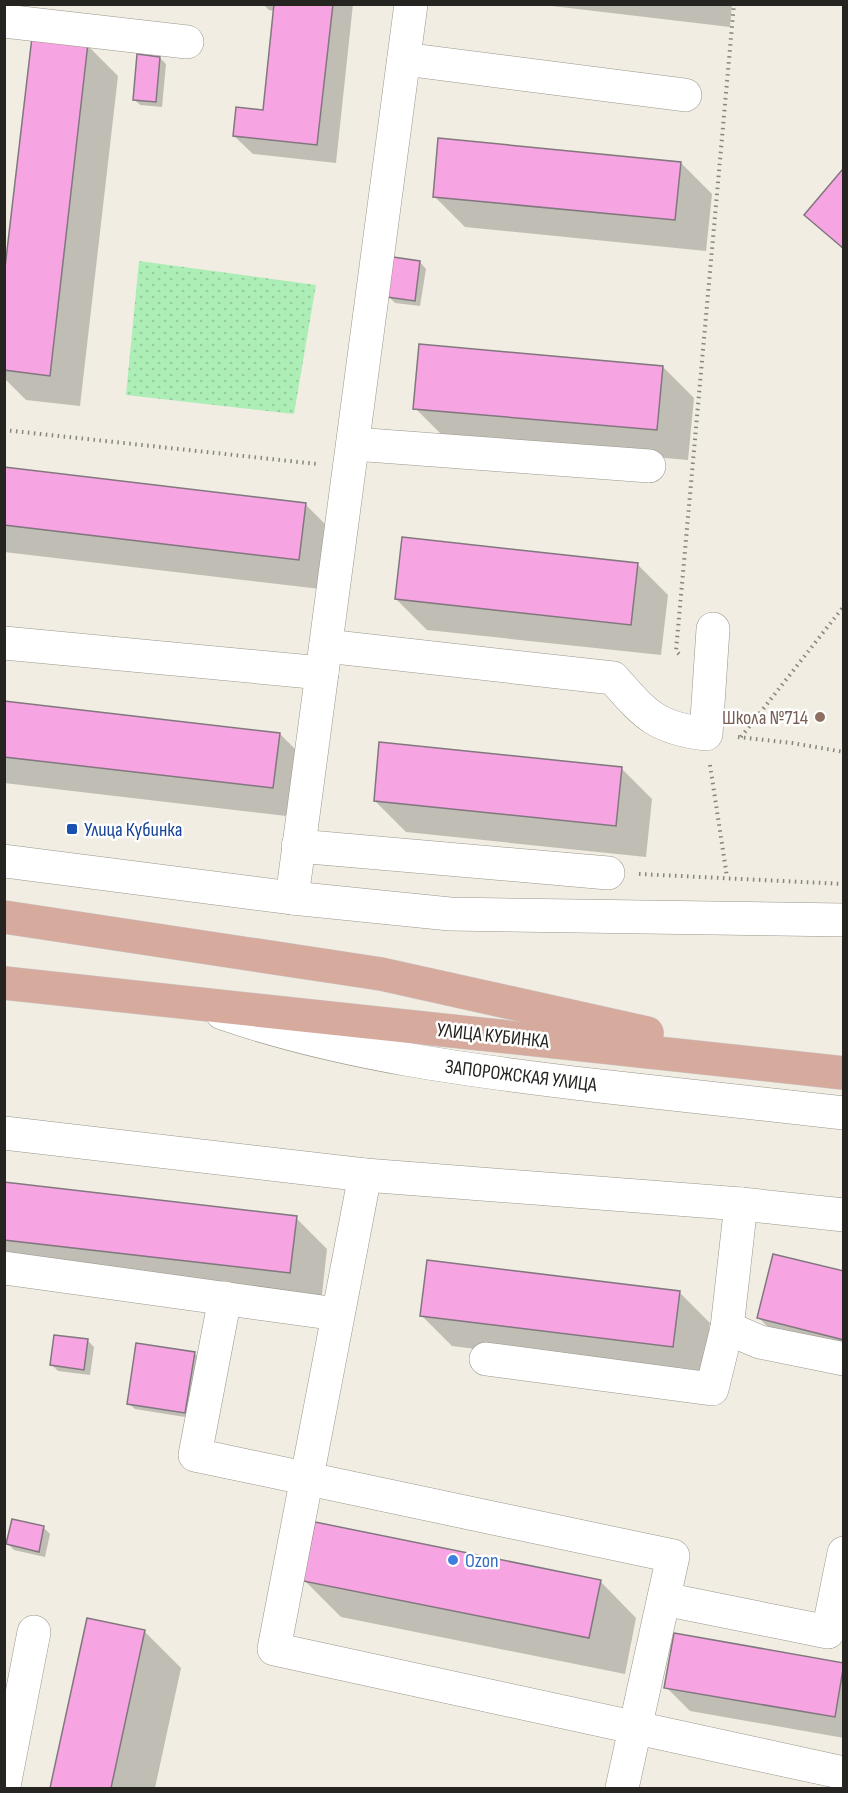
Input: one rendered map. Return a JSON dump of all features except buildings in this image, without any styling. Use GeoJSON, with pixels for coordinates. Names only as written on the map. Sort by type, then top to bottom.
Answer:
{"type":"FeatureCollection","features":[{"type":"Feature","properties":{"kind":"main road"},"geometry":{"type":"LineString","coordinates":[[4,917],[381,974],[810,1069]]}},
{"type":"Feature","properties":{"kind":"main road","name":"УЛИЦА КУБИНКА"},"geometry":{"type":"LineString","coordinates":[[4,983],[204,1007],[843,1073]]}},
{"type":"Feature","properties":{"kind":"street"},"geometry":{"type":"LineString","coordinates":[[292,898],[411,4]]}},
{"type":"Feature","properties":{"kind":"street"},"geometry":{"type":"LineString","coordinates":[[4,21],[187,42]]}},
{"type":"Feature","properties":{"kind":"street"},"geometry":{"type":"LineString","coordinates":[[405,59],[685,95]]}},
{"type":"Feature","properties":{"kind":"street"},"geometry":{"type":"LineString","coordinates":[[352,456],[649,466]]}},
{"type":"Feature","properties":{"kind":"street"},"geometry":{"type":"LineString","coordinates":[[4,643],[324,659],[613,678],[647,715],[678,730],[706,734],[713,629]]}},
{"type":"Feature","properties":{"kind":"street"},"geometry":{"type":"LineString","coordinates":[[298,846],[608,873]]}},
{"type":"Feature","properties":{"kind":"street"},"geometry":{"type":"LineString","coordinates":[[4,861],[292,898],[450,914],[843,920]]}},
{"type":"Feature","properties":{"kind":"street","name":"ЗАПОРОЖСКАЯ УЛИЦА"},"geometry":{"type":"LineString","coordinates":[[204,1007],[281,1033],[410,1060],[498,1074],[843,1113]]}},
{"type":"Feature","properties":{"kind":"street"},"geometry":{"type":"LineString","coordinates":[[4,1133],[364,1175],[741,1204],[843,1215]]}},
{"type":"Feature","properties":{"kind":"street"},"geometry":{"type":"LineString","coordinates":[[364,1175],[274,1649],[843,1773]]}},
{"type":"Feature","properties":{"kind":"street"},"geometry":{"type":"LineString","coordinates":[[486,1359],[712,1389],[727,1328],[741,1204]]}},
{"type":"Feature","properties":{"kind":"street"},"geometry":{"type":"LineString","coordinates":[[4,1268],[338,1314]]}},
{"type":"Feature","properties":{"kind":"street"},"geometry":{"type":"LineString","coordinates":[[225,1298],[195,1455],[673,1556],[622,1788]]}},
{"type":"Feature","properties":{"kind":"street"},"geometry":{"type":"LineString","coordinates":[[727,1328],[760,1342],[843,1359]]}},
{"type":"Feature","properties":{"kind":"street"},"geometry":{"type":"LineString","coordinates":[[664,1599],[828,1632],[843,1553]]}},
{"type":"Feature","properties":{"kind":"street"},"geometry":{"type":"LineString","coordinates":[[4,1786],[34,1632]]}},
{"type":"Feature","properties":{"kind":"path"},"geometry":{"type":"LineString","coordinates":[[710,682],[676,651],[734,4]]}},
{"type":"Feature","properties":{"kind":"path"},"geometry":{"type":"LineString","coordinates":[[4,430],[352,456]]}},
{"type":"Feature","properties":{"kind":"path"},"geometry":{"type":"LineString","coordinates":[[740,737],[843,606]]}},
{"type":"Feature","properties":{"kind":"path"},"geometry":{"type":"LineString","coordinates":[[727,878],[706,734],[843,752]]}},
{"type":"Feature","properties":{"kind":"path"},"geometry":{"type":"LineString","coordinates":[[608,873],[843,884]]}},
{"type":"Feature","properties":{"kind":"green space"},"geometry":{"type":"Polygon","coordinates":[[[139,261],[316,285],[294,414],[126,395],[139,261]]]}},
{"type":"Feature","properties":{"kind":"place","name":"Школа №714"},"geometry":{"type":"Point","coordinates":[820,717]}},
{"type":"Feature","properties":{"kind":"place","name":"Улица Кубинка"},"geometry":{"type":"Point","coordinates":[72,829]}},
{"type":"Feature","properties":{"kind":"place","name":"Ozon"},"geometry":{"type":"Point","coordinates":[453,1560]}}]}
